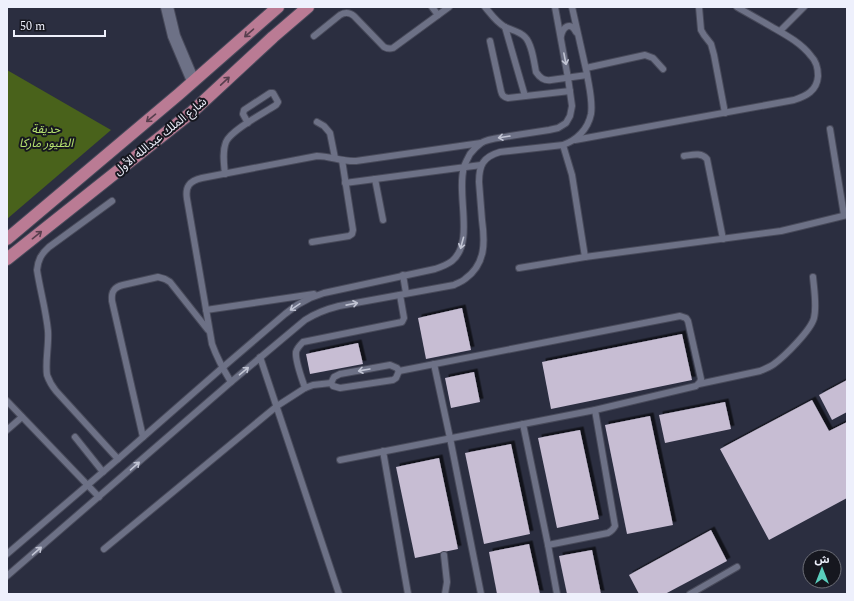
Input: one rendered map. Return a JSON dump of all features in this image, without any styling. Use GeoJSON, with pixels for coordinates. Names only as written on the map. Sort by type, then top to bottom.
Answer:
{"type":"FeatureCollection","features":[{"type":"Feature","properties":{"kind":"main road","name":"شارع الملك عبدالله الأول"},"geometry":{"type":"LineString","coordinates":[[7,239],[179,94],[278,7]]}},
{"type":"Feature","properties":{"kind":"main road","name":"شارع الملك عبدالله الأول"},"geometry":{"type":"LineString","coordinates":[[7,259],[192,112],[273,37],[308,7]]}},
{"type":"Feature","properties":{"kind":"street"},"geometry":{"type":"LineString","coordinates":[[167,7],[174,36],[193,81]]}},
{"type":"Feature","properties":{"kind":"lane"},"geometry":{"type":"LineString","coordinates":[[432,7],[438,15]]}},
{"type":"Feature","properties":{"kind":"lane"},"geometry":{"type":"LineString","coordinates":[[314,36],[340,15],[347,12],[354,16],[384,46],[390,49],[448,7]]}},
{"type":"Feature","properties":{"kind":"lane"},"geometry":{"type":"LineString","coordinates":[[485,7],[499,23],[518,32],[529,42],[536,72],[542,79],[547,81],[587,75]]}},
{"type":"Feature","properties":{"kind":"lane"},"geometry":{"type":"LineString","coordinates":[[231,382],[222,368],[214,350],[209,331],[186,193],[190,183],[196,180],[317,156],[356,161],[481,143],[493,139],[558,128],[566,123],[570,116],[572,106],[555,7]]}},
{"type":"Feature","properties":{"kind":"lane"},"geometry":{"type":"LineString","coordinates":[[7,576],[260,357],[305,320],[327,309],[339,306],[454,284],[464,280],[473,272],[480,262],[484,251],[479,182],[481,165],[493,154],[500,152],[563,145],[574,140],[582,134],[591,115],[590,94],[586,68],[572,7]]}},
{"type":"Feature","properties":{"kind":"lane"},"geometry":{"type":"LineString","coordinates":[[699,7],[702,30],[704,36],[711,44],[714,55],[725,113]]}},
{"type":"Feature","properties":{"kind":"lane"},"geometry":{"type":"LineString","coordinates":[[574,140],[794,100],[806,96],[814,88],[818,78],[817,66],[812,56],[792,38],[737,7]]}},
{"type":"Feature","properties":{"kind":"lane"},"geometry":{"type":"LineString","coordinates":[[780,31],[804,7]]}},
{"type":"Feature","properties":{"kind":"lane"},"geometry":{"type":"LineString","coordinates":[[561,37],[563,29],[569,26],[574,27],[578,35]]}},
{"type":"Feature","properties":{"kind":"lane"},"geometry":{"type":"LineString","coordinates":[[505,27],[524,96]]}},
{"type":"Feature","properties":{"kind":"lane"},"geometry":{"type":"LineString","coordinates":[[490,41],[502,94],[504,97],[508,98],[570,91]]}},
{"type":"Feature","properties":{"kind":"lane"},"geometry":{"type":"LineString","coordinates":[[586,68],[645,55],[653,58],[663,69]]}},
{"type":"Feature","properties":{"kind":"lane"},"geometry":{"type":"LineString","coordinates":[[225,174],[224,150],[229,137],[276,105],[278,102],[273,93],[244,110],[243,114],[248,123]]}},
{"type":"Feature","properties":{"kind":"lane"},"geometry":{"type":"LineString","coordinates":[[312,242],[349,236],[352,234],[353,230],[346,183],[330,132],[317,122]]}},
{"type":"Feature","properties":{"kind":"lane"},"geometry":{"type":"LineString","coordinates":[[519,268],[585,257],[781,231],[846,215],[830,129]]}},
{"type":"Feature","properties":{"kind":"lane"},"geometry":{"type":"LineString","coordinates":[[206,310],[324,293],[435,269],[452,261],[463,245],[462,180],[464,168],[473,149],[481,143]]}},
{"type":"Feature","properties":{"kind":"lane"},"geometry":{"type":"LineString","coordinates":[[563,145],[572,175],[585,257]]}},
{"type":"Feature","properties":{"kind":"lane"},"geometry":{"type":"LineString","coordinates":[[684,156],[700,155],[704,156],[707,160],[723,239]]}},
{"type":"Feature","properties":{"kind":"lane"},"geometry":{"type":"LineString","coordinates":[[346,183],[481,165]]}},
{"type":"Feature","properties":{"kind":"lane"},"geometry":{"type":"LineString","coordinates":[[375,179],[383,220]]}},
{"type":"Feature","properties":{"kind":"lane"},"geometry":{"type":"LineString","coordinates":[[112,201],[44,251],[40,257],[37,270],[47,323],[47,374],[49,380],[56,391],[118,459]]}},
{"type":"Feature","properties":{"kind":"lane"},"geometry":{"type":"LineString","coordinates":[[305,388],[296,352],[298,346],[309,340],[402,322],[404,318],[403,276]]}},
{"type":"Feature","properties":{"kind":"lane"},"geometry":{"type":"LineString","coordinates":[[340,460],[595,410],[696,386],[699,384],[760,371],[779,359],[807,332],[812,325],[815,317],[813,277]]}},
{"type":"Feature","properties":{"kind":"lane"},"geometry":{"type":"LineString","coordinates":[[143,437],[112,301],[113,292],[122,284],[158,278],[165,279],[170,282],[209,331]]}},
{"type":"Feature","properties":{"kind":"lane"},"geometry":{"type":"LineString","coordinates":[[7,554],[285,314],[310,298],[324,293]]}},
{"type":"Feature","properties":{"kind":"lane"},"geometry":{"type":"LineString","coordinates":[[399,371],[680,316],[686,318],[688,321],[701,375],[699,384]]}},
{"type":"Feature","properties":{"kind":"lane"},"geometry":{"type":"LineString","coordinates":[[260,357],[339,594]]}},
{"type":"Feature","properties":{"kind":"lane"},"geometry":{"type":"LineString","coordinates":[[434,364],[481,594]]}},
{"type":"Feature","properties":{"kind":"lane"},"geometry":{"type":"LineString","coordinates":[[331,383],[334,377],[340,374],[390,365],[397,368],[399,371]]}},
{"type":"Feature","properties":{"kind":"lane"},"geometry":{"type":"LineString","coordinates":[[104,549],[277,406],[305,388],[313,385],[331,383],[340,388],[393,380],[396,378],[399,371]]}},
{"type":"Feature","properties":{"kind":"lane"},"geometry":{"type":"LineString","coordinates":[[7,401],[99,497]]}},
{"type":"Feature","properties":{"kind":"lane"},"geometry":{"type":"LineString","coordinates":[[548,545],[608,533],[615,526],[595,410]]}},
{"type":"Feature","properties":{"kind":"lane"},"geometry":{"type":"LineString","coordinates":[[7,430],[22,417]]}},
{"type":"Feature","properties":{"kind":"lane"},"geometry":{"type":"LineString","coordinates":[[524,424],[557,594]]}},
{"type":"Feature","properties":{"kind":"lane"},"geometry":{"type":"LineString","coordinates":[[75,437],[103,472]]}},
{"type":"Feature","properties":{"kind":"lane"},"geometry":{"type":"LineString","coordinates":[[383,452],[408,594]]}},
{"type":"Feature","properties":{"kind":"lane"},"geometry":{"type":"LineString","coordinates":[[444,555],[447,582],[445,594]]}},
{"type":"Feature","properties":{"kind":"lane"},"geometry":{"type":"LineString","coordinates":[[690,594],[737,567]]}},
{"type":"Feature","properties":{"kind":"green space","name":"حديقة الطيور ماركا"},"geometry":{"type":"Polygon","coordinates":[[[7,70],[111,130],[7,219],[7,70]]]}},
{"type":"Feature","properties":{"kind":"building"},"geometry":{"type":"Polygon","coordinates":[[[462,308],[471,350],[426,359],[418,318],[462,308]]]}},
{"type":"Feature","properties":{"kind":"building"},"geometry":{"type":"Polygon","coordinates":[[[682,334],[692,380],[551,409],[542,362],[682,334]]]}},
{"type":"Feature","properties":{"kind":"building"},"geometry":{"type":"Polygon","coordinates":[[[358,343],[363,364],[310,374],[306,354],[358,343]]]}},
{"type":"Feature","properties":{"kind":"building"},"geometry":{"type":"Polygon","coordinates":[[[474,372],[480,402],[451,408],[445,378],[474,372]]]}},
{"type":"Feature","properties":{"kind":"building"},"geometry":{"type":"Polygon","coordinates":[[[847,380],[847,412],[832,420],[819,395],[847,380]]]}},
{"type":"Feature","properties":{"kind":"building"},"geometry":{"type":"Polygon","coordinates":[[[812,400],[829,431],[847,422],[847,498],[769,540],[720,449],[812,400]]]}},
{"type":"Feature","properties":{"kind":"building"},"geometry":{"type":"Polygon","coordinates":[[[725,402],[731,429],[665,443],[659,415],[725,402]]]}},
{"type":"Feature","properties":{"kind":"building"},"geometry":{"type":"Polygon","coordinates":[[[650,416],[673,525],[627,534],[605,425],[650,416]]]}},
{"type":"Feature","properties":{"kind":"building"},"geometry":{"type":"Polygon","coordinates":[[[580,430],[599,519],[557,528],[538,438],[580,430]]]}},
{"type":"Feature","properties":{"kind":"building"},"geometry":{"type":"Polygon","coordinates":[[[511,444],[530,534],[484,544],[465,453],[511,444]]]}},
{"type":"Feature","properties":{"kind":"building"},"geometry":{"type":"Polygon","coordinates":[[[439,458],[458,549],[415,558],[396,467],[439,458]]]}},
{"type":"Feature","properties":{"kind":"building"},"geometry":{"type":"Polygon","coordinates":[[[711,530],[727,561],[665,594],[639,594],[629,575],[711,530]]]}},
{"type":"Feature","properties":{"kind":"building"},"geometry":{"type":"Polygon","coordinates":[[[529,544],[540,594],[497,594],[489,552],[529,544]]]}},
{"type":"Feature","properties":{"kind":"building"},"geometry":{"type":"Polygon","coordinates":[[[592,550],[601,594],[567,594],[559,556],[592,550]]]}}]}
